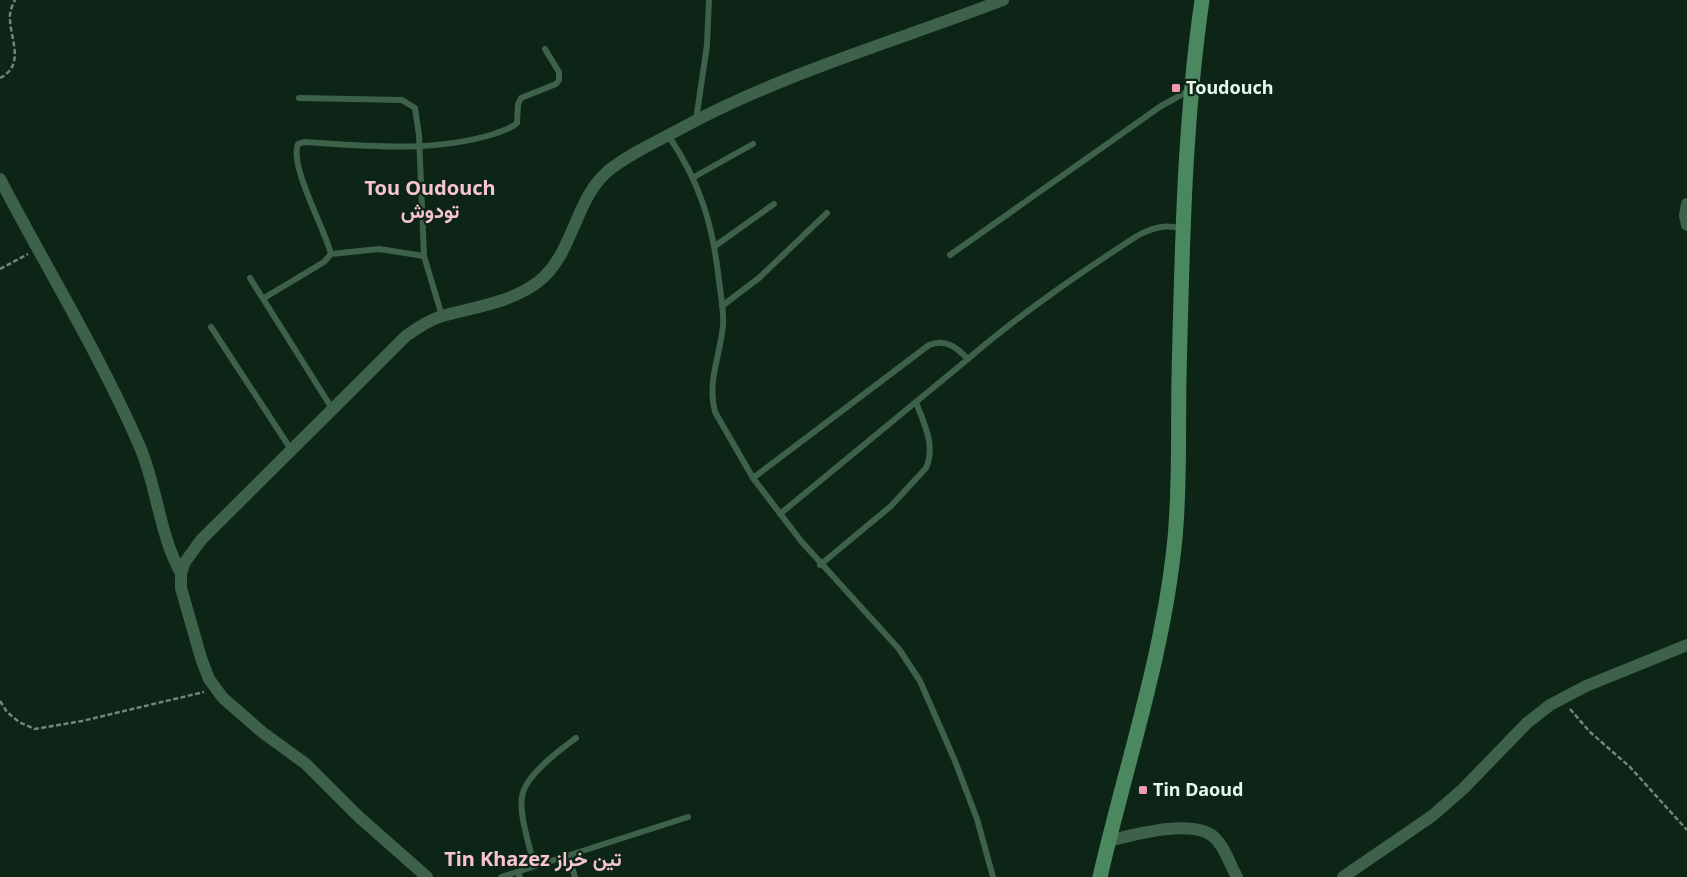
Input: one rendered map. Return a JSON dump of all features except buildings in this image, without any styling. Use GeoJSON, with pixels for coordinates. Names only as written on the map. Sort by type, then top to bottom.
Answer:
{"type":"FeatureCollection","features":[{"type":"Feature","properties":{"kind":"main road"},"geometry":{"type":"LineString","coordinates":[[1100,877],[1146,702],[1167,606],[1172,567],[1175,536],[1181,250],[1184,229],[1190,90],[1202,0]]}},
{"type":"Feature","properties":{"kind":"street"},"geometry":{"type":"LineString","coordinates":[[427,877],[359,817],[313,770],[242,716],[216,689],[206,672],[192,632],[181,588],[181,573],[185,562],[202,540],[406,336],[420,326],[442,316],[493,303],[512,296],[539,281],[561,253],[594,185],[618,164],[696,120],[749,94],[836,59],[1003,0]]}},
{"type":"Feature","properties":{"kind":"street"},"geometry":{"type":"LineString","coordinates":[[0,179],[87,339],[140,446],[156,494],[169,547],[181,573]]}},
{"type":"Feature","properties":{"kind":"street"},"geometry":{"type":"LineString","coordinates":[[1687,204],[1685,215],[1687,226]]}},
{"type":"Feature","properties":{"kind":"street"},"geometry":{"type":"LineString","coordinates":[[1343,877],[1432,816],[1463,789],[1527,723],[1562,699],[1586,686],[1687,645]]}},
{"type":"Feature","properties":{"kind":"street"},"geometry":{"type":"LineString","coordinates":[[1108,841],[1179,828],[1203,830],[1219,843],[1237,877]]}},
{"type":"Feature","properties":{"kind":"lane"},"geometry":{"type":"LineString","coordinates":[[696,120],[708,45],[709,0]]}},
{"type":"Feature","properties":{"kind":"lane"},"geometry":{"type":"LineString","coordinates":[[331,254],[300,170],[296,150],[298,144],[304,142],[364,146],[420,146],[486,136],[507,130],[516,124],[518,104],[522,98],[556,84],[560,78],[559,72],[545,49]]}},
{"type":"Feature","properties":{"kind":"lane"},"geometry":{"type":"LineString","coordinates":[[950,254],[1162,106],[1190,90]]}},
{"type":"Feature","properties":{"kind":"lane"},"geometry":{"type":"LineString","coordinates":[[298,98],[406,101],[417,112],[424,256],[442,316]]}},
{"type":"Feature","properties":{"kind":"lane"},"geometry":{"type":"LineString","coordinates":[[668,135],[694,177],[716,246],[722,306],[721,347],[713,379],[712,400],[722,428],[753,478],[780,514],[820,565],[899,649],[920,681],[955,761],[977,819],[993,877]]}},
{"type":"Feature","properties":{"kind":"lane"},"geometry":{"type":"LineString","coordinates":[[694,177],[754,144]]}},
{"type":"Feature","properties":{"kind":"lane"},"geometry":{"type":"LineString","coordinates":[[716,246],[774,204]]}},
{"type":"Feature","properties":{"kind":"lane"},"geometry":{"type":"LineString","coordinates":[[722,306],[759,278],[827,214]]}},
{"type":"Feature","properties":{"kind":"lane"},"geometry":{"type":"LineString","coordinates":[[780,514],[1031,308],[1137,236],[1165,226],[1184,229]]}},
{"type":"Feature","properties":{"kind":"lane"},"geometry":{"type":"LineString","coordinates":[[264,298],[324,262],[331,254],[379,249],[424,256]]}},
{"type":"Feature","properties":{"kind":"lane"},"geometry":{"type":"LineString","coordinates":[[250,278],[333,410]]}},
{"type":"Feature","properties":{"kind":"lane"},"geometry":{"type":"LineString","coordinates":[[211,327],[292,451]]}},
{"type":"Feature","properties":{"kind":"lane"},"geometry":{"type":"LineString","coordinates":[[753,478],[929,344],[936,342],[947,343],[958,349],[968,359]]}},
{"type":"Feature","properties":{"kind":"lane"},"geometry":{"type":"LineString","coordinates":[[820,565],[891,506],[926,468],[929,460],[930,443],[916,402]]}},
{"type":"Feature","properties":{"kind":"lane"},"geometry":{"type":"LineString","coordinates":[[534,866],[522,808],[523,790],[537,771],[576,738]]}},
{"type":"Feature","properties":{"kind":"lane"},"geometry":{"type":"LineString","coordinates":[[501,877],[518,874],[534,866],[688,817]]}},
{"type":"Feature","properties":{"kind":"lane"},"geometry":{"type":"LineString","coordinates":[[570,856],[575,877]]}},
{"type":"Feature","properties":{"kind":"path"},"geometry":{"type":"LineString","coordinates":[[0,78],[10,71],[15,61],[10,19],[15,0]]}},
{"type":"Feature","properties":{"kind":"path"},"geometry":{"type":"LineString","coordinates":[[0,269],[38,249]]}},
{"type":"Feature","properties":{"kind":"path"},"geometry":{"type":"LineString","coordinates":[[0,701],[13,717],[35,729],[82,721],[216,689]]}},
{"type":"Feature","properties":{"kind":"path"},"geometry":{"type":"LineString","coordinates":[[1562,699],[1590,732],[1630,767],[1687,830]]}},
{"type":"Feature","properties":{"kind":"place","name":"Toudouch"},"geometry":{"type":"Point","coordinates":[1176,88]}},
{"type":"Feature","properties":{"kind":"place","name":"Tin Daoud"},"geometry":{"type":"Point","coordinates":[1143,790]}},
{"type":"Feature","properties":{"kind":"district","name":"Tou Oudouch تودوش"},"geometry":{"type":"Point","coordinates":[430,200]}},
{"type":"Feature","properties":{"kind":"district","name":"Tin Khazez تين خراز"},"geometry":{"type":"Point","coordinates":[533,859]}}]}
